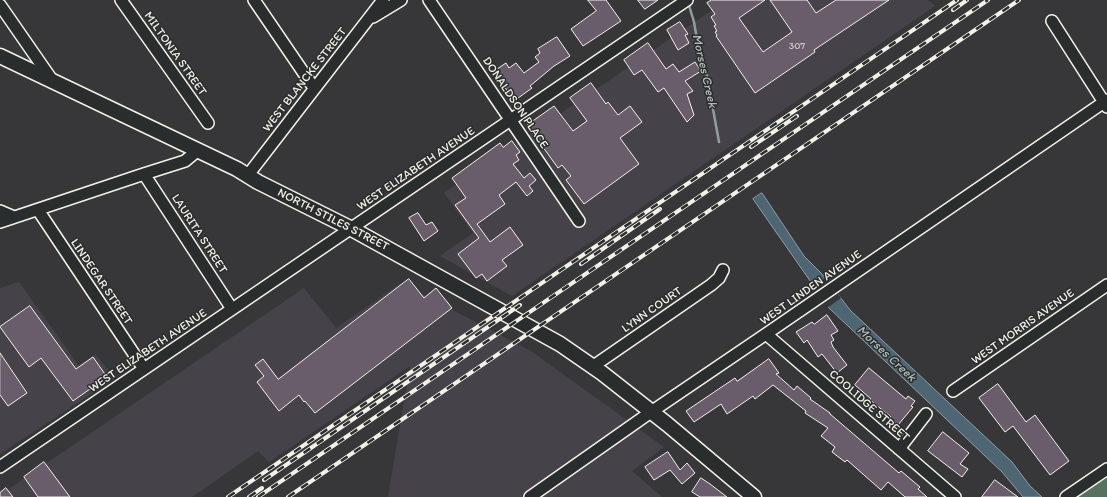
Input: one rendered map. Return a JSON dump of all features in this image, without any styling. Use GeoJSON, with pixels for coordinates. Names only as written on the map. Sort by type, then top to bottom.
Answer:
{"type":"FeatureCollection","features":[{"type":"Feature","properties":{"kind":"main road","name":"NORTH STILES STREET"},"geometry":{"type":"LineString","coordinates":[[0,56],[248,176],[352,229],[560,344],[651,412],[754,497]]}},
{"type":"Feature","properties":{"kind":"street","name":"MILTONIA STREET"},"geometry":{"type":"LineString","coordinates":[[122,0],[208,124]]}},
{"type":"Feature","properties":{"kind":"street"},"geometry":{"type":"LineString","coordinates":[[254,0],[314,88]]}},
{"type":"Feature","properties":{"kind":"street","name":"WEST BLANCKE STREET"},"geometry":{"type":"LineString","coordinates":[[248,176],[383,0]]}},
{"type":"Feature","properties":{"kind":"street"},"geometry":{"type":"LineString","coordinates":[[367,20],[401,0]]}},
{"type":"Feature","properties":{"kind":"street","name":"DONALDSON PLACE"},"geometry":{"type":"LineString","coordinates":[[429,0],[579,221]]}},
{"type":"Feature","properties":{"kind":"street","name":"WEST ELIZABETH AVENUE"},"geometry":{"type":"LineString","coordinates":[[0,468],[684,2]]}},
{"type":"Feature","properties":{"kind":"street"},"geometry":{"type":"LineString","coordinates":[[0,6],[52,81]]}},
{"type":"Feature","properties":{"kind":"street"},"geometry":{"type":"LineString","coordinates":[[1052,22],[1106,103]]}},
{"type":"Feature","properties":{"kind":"street","name":"WEST LINDEN AVENUE"},"geometry":{"type":"LineString","coordinates":[[530,497],[651,412],[1106,103]]}},
{"type":"Feature","properties":{"kind":"street"},"geometry":{"type":"LineString","coordinates":[[0,222],[185,161],[197,151]]}},
{"type":"Feature","properties":{"kind":"street","name":"LAURITA STREET"},"geometry":{"type":"LineString","coordinates":[[144,174],[232,309]]}},
{"type":"Feature","properties":{"kind":"street","name":"LINDEGAR STREET"},"geometry":{"type":"LineString","coordinates":[[38,210],[144,369]]}},
{"type":"Feature","properties":{"kind":"street"},"geometry":{"type":"LineString","coordinates":[[0,211],[14,217]]}},
{"type":"Feature","properties":{"kind":"street","name":"LYNN COURT"},"geometry":{"type":"LineString","coordinates":[[592,367],[711,285],[719,278],[723,270]]}},
{"type":"Feature","properties":{"kind":"street","name":"WEST MORRIS AVENUE"},"geometry":{"type":"LineString","coordinates":[[953,391],[1107,285]]}},
{"type":"Feature","properties":{"kind":"street","name":"COOLIDGE STREET"},"geometry":{"type":"LineString","coordinates":[[766,334],[955,497]]}},
{"type":"Feature","properties":{"kind":"street"},"geometry":{"type":"LineString","coordinates":[[899,449],[926,414]]}},
{"type":"Feature","properties":{"kind":"street"},"geometry":{"type":"LineString","coordinates":[[1066,497],[1107,469]]}},
{"type":"Feature","properties":{"kind":"shaded area"},"geometry":{"type":"Polygon","coordinates":[[[727,0],[928,0],[935,6],[512,296],[440,256],[473,233],[444,193],[727,0]]]}},
{"type":"Feature","properties":{"kind":"shaded area"},"geometry":{"type":"Polygon","coordinates":[[[19,282],[79,366],[95,354],[115,378],[0,454],[0,288],[19,282]]]}},
{"type":"Feature","properties":{"kind":"shaded area"},"geometry":{"type":"Polygon","coordinates":[[[401,283],[531,351],[664,447],[632,471],[662,497],[388,497],[410,366],[269,462],[258,451],[192,497],[0,497],[0,495],[304,288],[336,328],[401,283]]]}},
{"type":"Feature","properties":{"kind":"green space"},"geometry":{"type":"Polygon","coordinates":[[[1107,475],[1107,497],[1076,497],[1107,475]]]}},
{"type":"Feature","properties":{"kind":"water"},"geometry":{"type":"Polygon","coordinates":[[[762,193],[804,256],[824,276],[850,310],[1012,462],[1030,486],[1042,497],[1023,497],[1002,472],[829,308],[753,199],[762,193]]]}},
{"type":"Feature","properties":{"kind":"pier"},"geometry":{"type":"Polygon","coordinates":[[[827,277],[841,298],[827,308],[812,287],[827,277]]]}},
{"type":"Feature","properties":{"kind":"building"},"geometry":{"type":"Polygon","coordinates":[[[588,0],[606,0],[621,21],[583,46],[571,29],[596,11],[588,0]]]}},
{"type":"Feature","properties":{"kind":"building"},"geometry":{"type":"Polygon","coordinates":[[[638,0],[658,0],[645,9],[638,0]]]}},
{"type":"Feature","properties":{"kind":"building"},"geometry":{"type":"Polygon","coordinates":[[[712,0],[765,0],[739,18],[763,52],[792,32],[770,0],[807,0],[816,13],[836,0],[889,0],[814,50],[815,52],[755,93],[716,36],[717,35],[715,32],[717,31],[714,26],[716,25],[711,17],[715,14],[707,3],[712,0]]]}},
{"type":"Feature","properties":{"kind":"building"},"geometry":{"type":"Polygon","coordinates":[[[680,22],[688,34],[685,35],[689,43],[678,50],[667,30],[680,22]]]}},
{"type":"Feature","properties":{"kind":"building"},"geometry":{"type":"Polygon","coordinates":[[[557,37],[570,56],[554,66],[530,86],[532,88],[514,101],[494,71],[506,63],[509,68],[516,63],[524,73],[539,62],[535,57],[540,53],[538,49],[557,37]]]}},
{"type":"Feature","properties":{"kind":"building"},"geometry":{"type":"Polygon","coordinates":[[[648,43],[666,69],[673,64],[679,72],[695,62],[701,71],[685,81],[693,91],[687,94],[694,115],[687,122],[664,88],[658,92],[642,70],[634,75],[624,60],[648,43]]]}},
{"type":"Feature","properties":{"kind":"building"},"geometry":{"type":"Polygon","coordinates":[[[591,83],[606,104],[608,102],[618,115],[630,106],[642,122],[620,138],[639,164],[584,204],[566,180],[571,176],[562,165],[558,168],[527,125],[554,106],[573,131],[587,121],[570,98],[591,83]]]}},
{"type":"Feature","properties":{"kind":"building"},"geometry":{"type":"Polygon","coordinates":[[[512,141],[520,152],[516,155],[519,160],[513,164],[524,178],[530,173],[536,180],[529,186],[533,191],[527,196],[516,182],[499,195],[505,204],[477,224],[490,242],[510,227],[523,245],[502,260],[507,266],[487,281],[482,274],[476,278],[458,254],[479,238],[455,205],[466,198],[452,178],[500,143],[503,147],[512,141]]]}},
{"type":"Feature","properties":{"kind":"building"},"geometry":{"type":"Polygon","coordinates":[[[418,213],[426,225],[432,222],[438,231],[424,241],[409,218],[418,213]]]}},
{"type":"Feature","properties":{"kind":"building"},"geometry":{"type":"Polygon","coordinates":[[[409,279],[424,298],[436,288],[452,308],[315,413],[299,395],[279,411],[257,382],[264,376],[255,365],[263,359],[278,379],[409,279]]]}},
{"type":"Feature","properties":{"kind":"building"},"geometry":{"type":"Polygon","coordinates":[[[30,306],[76,369],[93,357],[107,377],[73,401],[41,358],[29,367],[0,327],[30,306]]]}},
{"type":"Feature","properties":{"kind":"building"},"geometry":{"type":"Polygon","coordinates":[[[827,315],[838,331],[831,335],[834,340],[831,342],[833,347],[847,365],[837,373],[822,354],[818,357],[807,340],[804,343],[796,332],[812,322],[814,324],[827,315]]]}},
{"type":"Feature","properties":{"kind":"building"},"geometry":{"type":"Polygon","coordinates":[[[0,353],[27,393],[8,406],[0,395],[0,353]]]}},
{"type":"Feature","properties":{"kind":"building"},"geometry":{"type":"Polygon","coordinates":[[[769,359],[779,373],[776,374],[794,390],[797,386],[811,398],[810,399],[830,413],[899,473],[901,471],[920,487],[918,489],[927,497],[905,497],[888,482],[881,490],[847,460],[845,462],[832,452],[835,447],[821,436],[828,428],[805,413],[806,411],[773,385],[755,399],[753,396],[727,414],[721,404],[694,422],[686,411],[735,378],[737,381],[769,359]]]}},
{"type":"Feature","properties":{"kind":"building"},"geometry":{"type":"Polygon","coordinates":[[[869,368],[906,399],[908,396],[915,401],[911,406],[913,407],[898,425],[855,385],[869,368]]]}},
{"type":"Feature","properties":{"kind":"building"},"geometry":{"type":"Polygon","coordinates":[[[998,384],[1026,422],[1035,415],[1069,461],[1050,475],[1013,426],[1005,432],[979,398],[998,384]]]}},
{"type":"Feature","properties":{"kind":"building"},"geometry":{"type":"Polygon","coordinates":[[[943,432],[969,453],[960,464],[968,469],[962,477],[928,451],[943,432]]]}},
{"type":"Feature","properties":{"kind":"building"},"geometry":{"type":"Polygon","coordinates":[[[668,452],[680,470],[687,463],[695,473],[682,484],[670,470],[654,480],[645,467],[668,452]]]}},
{"type":"Feature","properties":{"kind":"building"},"geometry":{"type":"Polygon","coordinates":[[[44,462],[70,497],[38,497],[24,477],[44,462]]]}},
{"type":"Feature","properties":{"kind":"building"},"geometry":{"type":"Polygon","coordinates":[[[701,478],[727,497],[700,497],[692,492],[701,478]]]}},
{"type":"Feature","properties":{"kind":"building"},"geometry":{"type":"Polygon","coordinates":[[[995,480],[1018,497],[982,497],[995,480]]]}},
{"type":"Feature","properties":{"kind":"building"},"geometry":{"type":"Polygon","coordinates":[[[6,488],[13,497],[0,497],[0,493],[6,488]]]}},
{"type":"Feature","properties":{"kind":"waterway","name":"Morses Creek"},"geometry":{"type":"LineString","coordinates":[[688,2],[694,22],[699,51],[707,76],[719,142]]}},
{"type":"Feature","properties":{"kind":"railway"},"geometry":{"type":"LineString","coordinates":[[228,497],[957,0]]}},
{"type":"Feature","properties":{"kind":"railway"},"geometry":{"type":"LineString","coordinates":[[953,10],[967,0]]}},
{"type":"Feature","properties":{"kind":"railway"},"geometry":{"type":"LineString","coordinates":[[258,497],[988,0]]}},
{"type":"Feature","properties":{"kind":"railway"},"geometry":{"type":"LineString","coordinates":[[288,497],[1019,0]]}},
{"type":"Feature","properties":{"kind":"railway"},"geometry":{"type":"LineString","coordinates":[[751,147],[797,116]]}},
{"type":"Feature","properties":{"kind":"railway"},"geometry":{"type":"LineString","coordinates":[[581,264],[660,209]]}},
{"type":"Feature","properties":{"kind":"railway"},"geometry":{"type":"LineString","coordinates":[[264,480],[520,305]]}},
{"type":"Feature","properties":{"kind":"railway"},"geometry":{"type":"LineString","coordinates":[[249,497],[262,488]]}}]}
